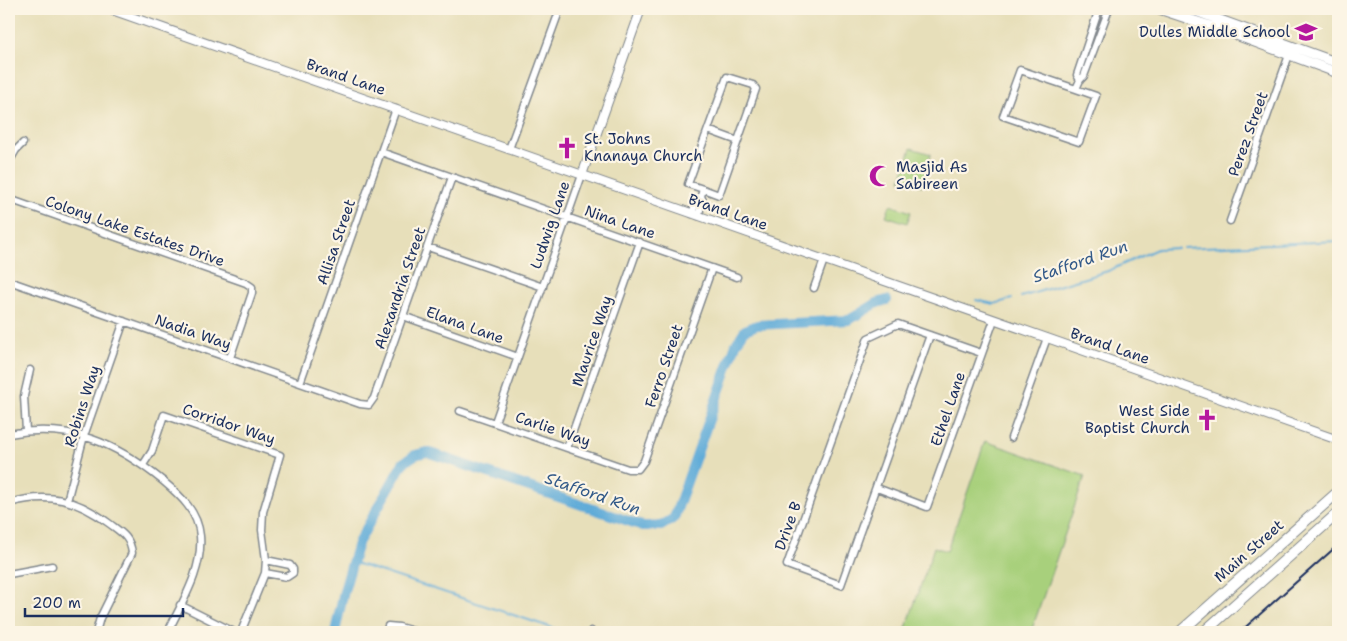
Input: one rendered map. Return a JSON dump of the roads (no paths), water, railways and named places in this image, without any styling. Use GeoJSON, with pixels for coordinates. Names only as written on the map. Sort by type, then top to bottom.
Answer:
{"type":"FeatureCollection","features":[{"type":"Feature","properties":{"kind":"highway","name":"Main Street"},"geometry":{"type":"LineString","coordinates":[[1180,632],[1338,492]]}},
{"type":"Feature","properties":{"kind":"highway","name":"Main Street"},"geometry":{"type":"LineString","coordinates":[[1204,632],[1338,513]]}},
{"type":"Feature","properties":{"kind":"main road"},"geometry":{"type":"LineString","coordinates":[[1159,9],[1338,73]]}},
{"type":"Feature","properties":{"kind":"main road"},"geometry":{"type":"LineString","coordinates":[[1190,9],[1337,62]]}},
{"type":"Feature","properties":{"kind":"main road"},"geometry":{"type":"LineString","coordinates":[[1289,55],[1299,53],[1326,63],[1337,62]]}},
{"type":"Feature","properties":{"kind":"street","name":"Brand Lane"},"geometry":{"type":"LineString","coordinates":[[109,9],[1338,440]]}},
{"type":"Feature","properties":{"kind":"street"},"geometry":{"type":"LineString","coordinates":[[509,149],[560,9]]}},
{"type":"Feature","properties":{"kind":"street","name":"Ludwig Lane"},"geometry":{"type":"LineString","coordinates":[[495,422],[641,9]]}},
{"type":"Feature","properties":{"kind":"street"},"geometry":{"type":"LineString","coordinates":[[1080,80],[1077,75],[1099,9]]}},
{"type":"Feature","properties":{"kind":"street"},"geometry":{"type":"LineString","coordinates":[[1076,89],[1084,76],[1109,9]]}},
{"type":"Feature","properties":{"kind":"street","name":"Perez Street"},"geometry":{"type":"LineString","coordinates":[[1230,222],[1289,55]]}},
{"type":"Feature","properties":{"kind":"street"},"geometry":{"type":"LineString","coordinates":[[1020,70],[1076,89],[1096,96],[1079,142],[1003,116],[1020,70]]}},
{"type":"Feature","properties":{"kind":"street"},"geometry":{"type":"LineString","coordinates":[[727,77],[753,86],[756,89],[738,141],[719,195],[688,184],[727,77]]}},
{"type":"Feature","properties":{"kind":"street","name":"Allisa Street"},"geometry":{"type":"LineString","coordinates":[[300,382],[396,109]]}},
{"type":"Feature","properties":{"kind":"street"},"geometry":{"type":"LineString","coordinates":[[708,130],[738,141]]}},
{"type":"Feature","properties":{"kind":"street"},"geometry":{"type":"LineString","coordinates":[[9,162],[23,143]]}},
{"type":"Feature","properties":{"kind":"street","name":"Nina Lane"},"geometry":{"type":"LineString","coordinates":[[381,152],[737,277]]}},
{"type":"Feature","properties":{"kind":"street","name":"Alexandria Street"},"geometry":{"type":"LineString","coordinates":[[369,405],[374,398],[452,177]]}},
{"type":"Feature","properties":{"kind":"street"},"geometry":{"type":"LineString","coordinates":[[695,215],[697,199],[701,196],[704,189]]}},
{"type":"Feature","properties":{"kind":"street","name":"Colony Lake Estates Drive"},"geometry":{"type":"LineString","coordinates":[[9,199],[246,283],[252,287],[252,294],[230,358]]}},
{"type":"Feature","properties":{"kind":"street","name":"Maurice Way"},"geometry":{"type":"LineString","coordinates":[[567,448],[640,242]]}},
{"type":"Feature","properties":{"kind":"street"},"geometry":{"type":"LineString","coordinates":[[428,247],[542,287]]}},
{"type":"Feature","properties":{"kind":"street"},"geometry":{"type":"LineString","coordinates":[[814,288],[824,260]]}},
{"type":"Feature","properties":{"kind":"street","name":"Ferro Street"},"geometry":{"type":"LineString","coordinates":[[638,470],[644,461],[712,268]]}},
{"type":"Feature","properties":{"kind":"street","name":"Nadia Way"},"geometry":{"type":"LineString","coordinates":[[9,280],[360,404],[369,405]]}},
{"type":"Feature","properties":{"kind":"street","name":"Elana Lane"},"geometry":{"type":"LineString","coordinates":[[403,316],[518,357]]}},
{"type":"Feature","properties":{"kind":"street","name":"Ethel Lane"},"geometry":{"type":"LineString","coordinates":[[877,488],[927,506],[994,320]]}},
{"type":"Feature","properties":{"kind":"street","name":"Robins Way"},"geometry":{"type":"LineString","coordinates":[[67,500],[84,436],[124,321]]}},
{"type":"Feature","properties":{"kind":"street","name":"Drive B"},"geometry":{"type":"LineString","coordinates":[[898,324],[930,335],[842,585],[787,565],[868,338],[898,324]]}},
{"type":"Feature","properties":{"kind":"street"},"geometry":{"type":"LineString","coordinates":[[930,335],[982,353]]}},
{"type":"Feature","properties":{"kind":"street"},"geometry":{"type":"LineString","coordinates":[[1012,438],[1047,338]]}},
{"type":"Feature","properties":{"kind":"street"},"geometry":{"type":"LineString","coordinates":[[26,431],[24,396],[30,370]]}},
{"type":"Feature","properties":{"kind":"street","name":"Carlie Way"},"geometry":{"type":"LineString","coordinates":[[460,411],[628,469],[638,470]]}},
{"type":"Feature","properties":{"kind":"street","name":"Corridor Way"},"geometry":{"type":"LineString","coordinates":[[143,465],[152,451],[164,415],[280,455],[263,512],[262,530],[266,560]]}},
{"type":"Feature","properties":{"kind":"street"},"geometry":{"type":"LineString","coordinates":[[9,434],[52,430],[84,436],[118,450],[143,465],[185,501],[198,523],[200,548],[198,566],[168,632]]}},
{"type":"Feature","properties":{"kind":"street"},"geometry":{"type":"LineString","coordinates":[[9,503],[36,497],[67,500],[94,512],[127,537],[131,544],[132,553],[100,618],[96,632]]}},
{"type":"Feature","properties":{"kind":"street"},"geometry":{"type":"LineString","coordinates":[[241,632],[265,573],[266,560],[290,565],[293,569],[293,573],[287,577],[265,573]]}},
{"type":"Feature","properties":{"kind":"street"},"geometry":{"type":"LineString","coordinates":[[9,574],[52,566]]}},
{"type":"Feature","properties":{"kind":"street"},"geometry":{"type":"LineString","coordinates":[[180,605],[234,632]]}},
{"type":"Feature","properties":{"kind":"street"},"geometry":{"type":"LineString","coordinates":[[387,629],[399,626],[417,632]]}},
{"type":"Feature","properties":{"kind":"waterway","name":"Stafford Run"},"geometry":{"type":"LineString","coordinates":[[1183,248],[1338,241]]}},
{"type":"Feature","properties":{"kind":"waterway","name":"Stafford Run"},"geometry":{"type":"LineString","coordinates":[[1021,297],[1108,271],[1157,249],[1177,248]]}},
{"type":"Feature","properties":{"kind":"waterway","name":"Stafford Run"},"geometry":{"type":"LineString","coordinates":[[976,300],[994,304],[1012,299]]}},
{"type":"Feature","properties":{"kind":"waterway","name":"Stafford Run"},"geometry":{"type":"LineString","coordinates":[[335,632],[344,591],[358,543],[403,463],[415,455],[427,452],[643,526],[661,526],[674,518],[736,344],[745,330],[757,325],[849,320],[877,303],[887,300]]}},
{"type":"Feature","properties":{"kind":"waterway"},"geometry":{"type":"LineString","coordinates":[[352,562],[565,632]]}},
{"type":"Feature","properties":{"kind":"railway"},"geometry":{"type":"LineString","coordinates":[[1240,632],[1338,545]]}},
{"type":"Feature","properties":{"kind":"place","name":"Dulles Middle School"},"geometry":{"type":"Point","coordinates":[1306,32]}},
{"type":"Feature","properties":{"kind":"place","name":"St. Johns Knanaya Church"},"geometry":{"type":"Point","coordinates":[567,148]}},
{"type":"Feature","properties":{"kind":"place","name":"Masjid As Sabireen"},"geometry":{"type":"Point","coordinates":[880,176]}},
{"type":"Feature","properties":{"kind":"place","name":"West Side Baptist Church"},"geometry":{"type":"Point","coordinates":[1207,420]}}]}
